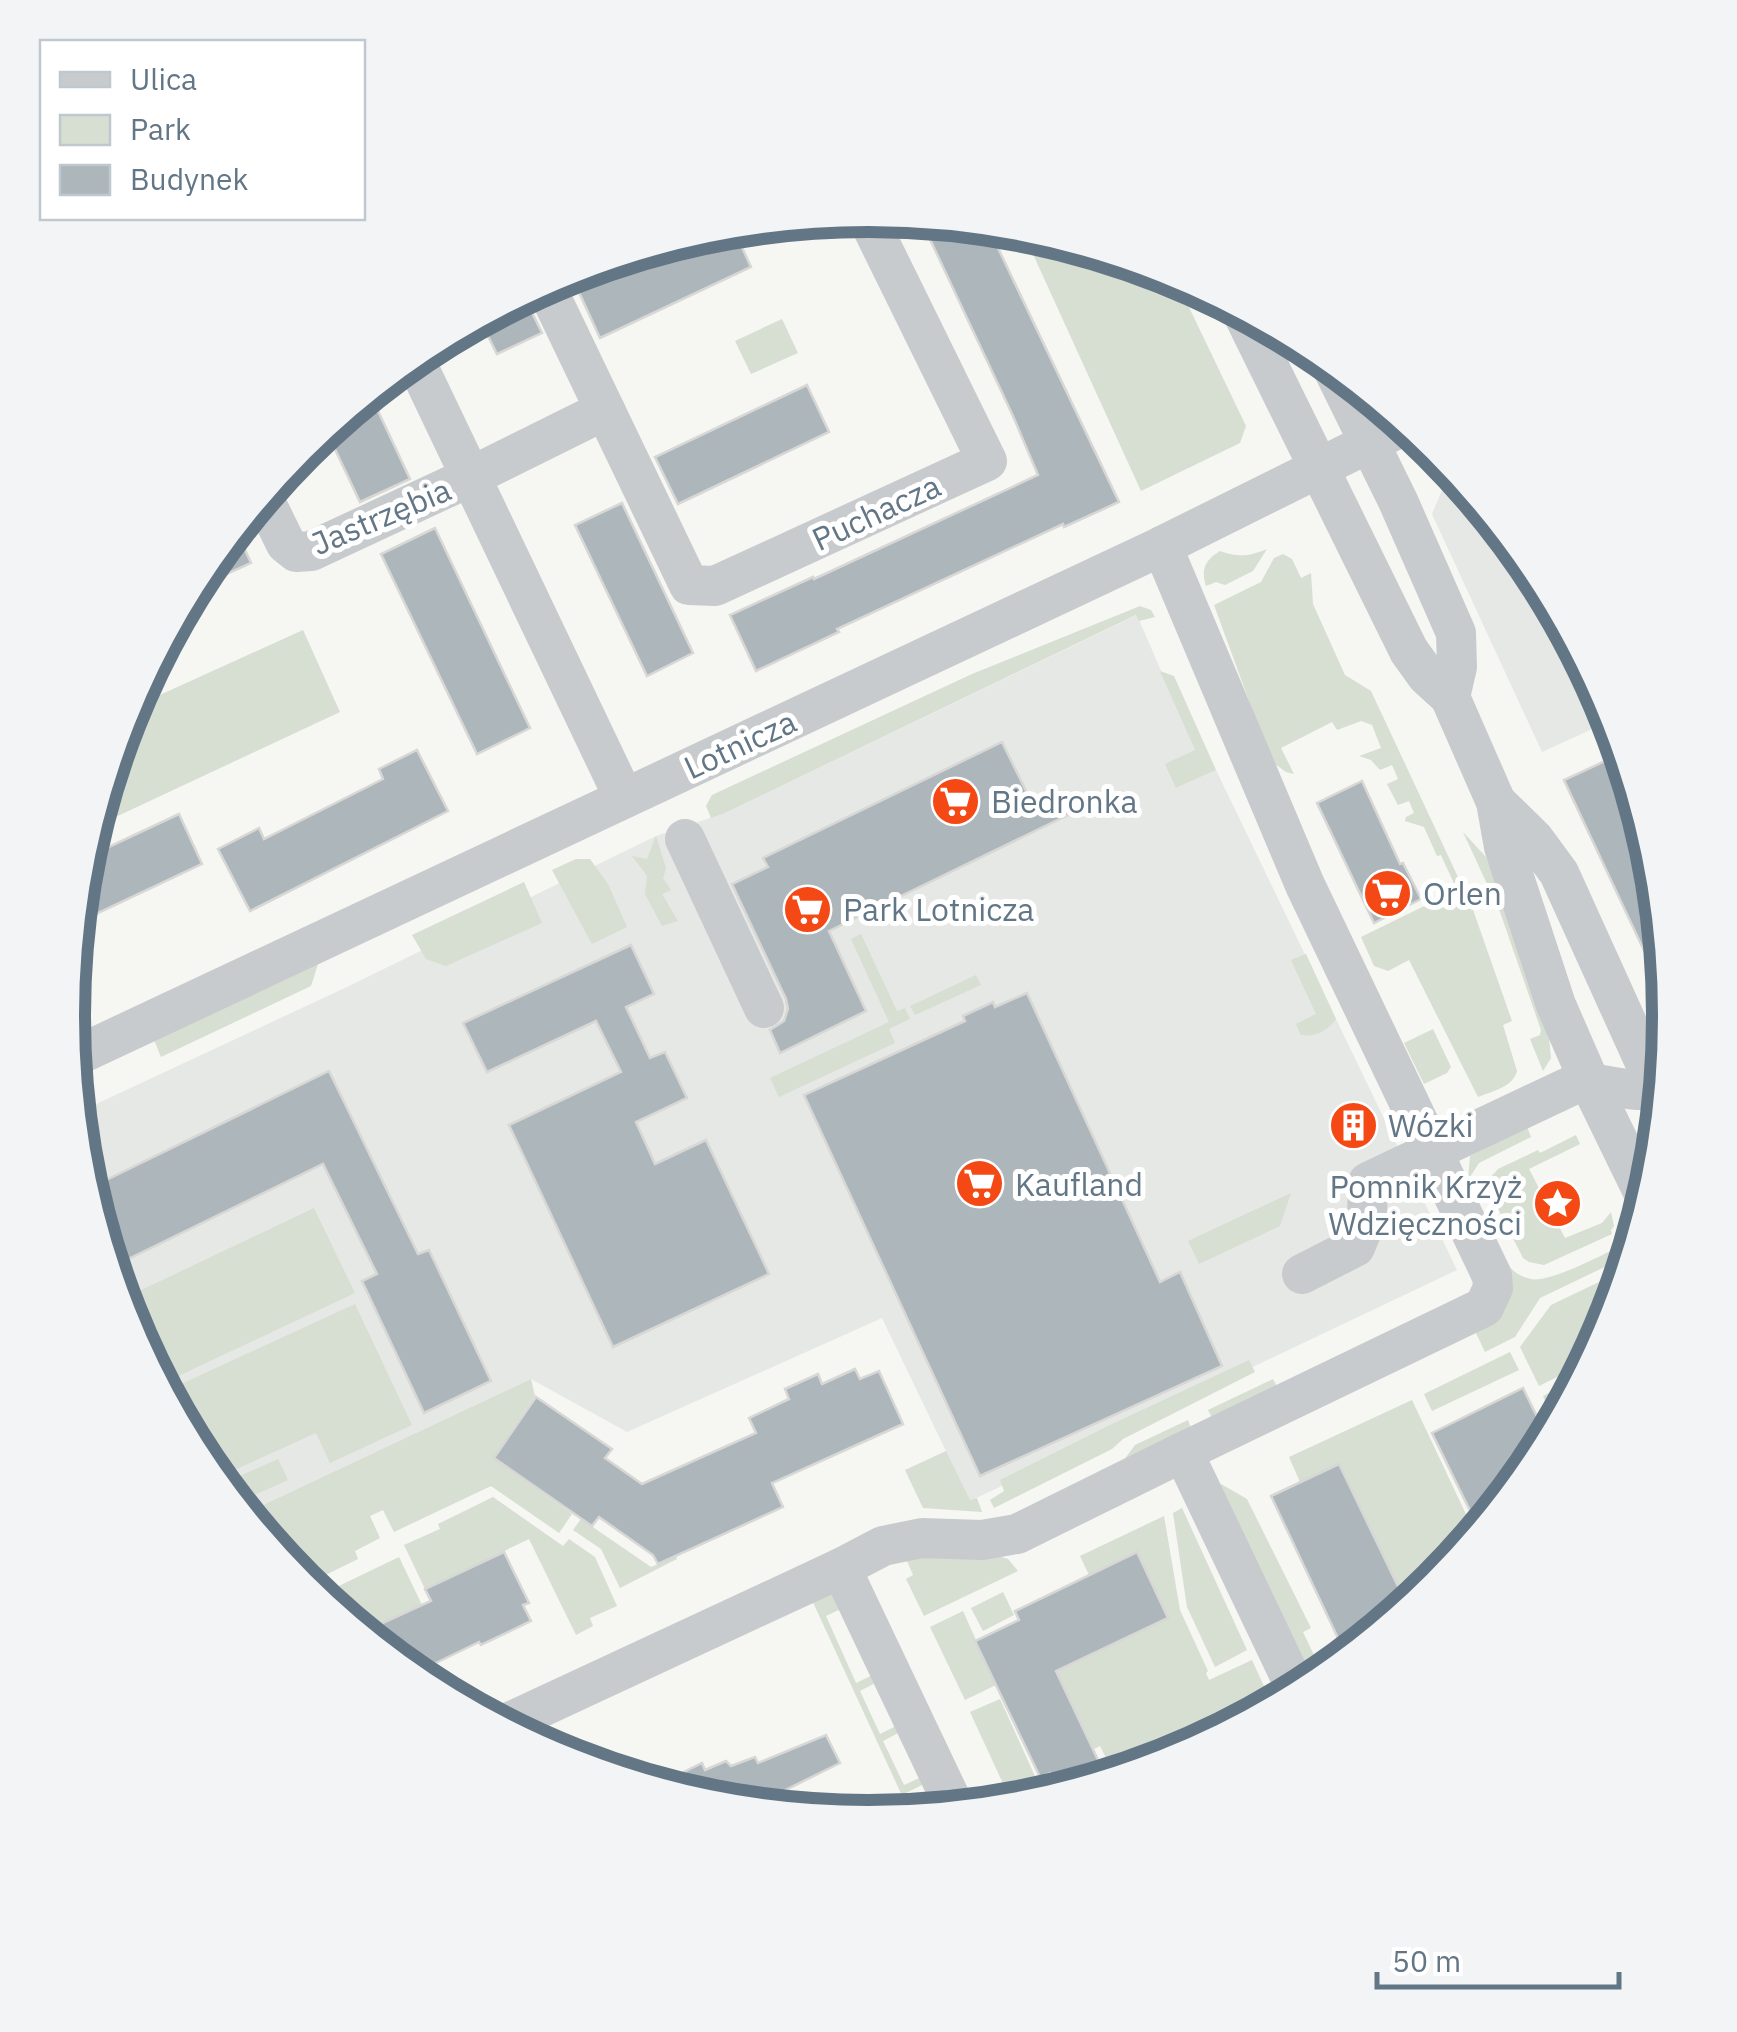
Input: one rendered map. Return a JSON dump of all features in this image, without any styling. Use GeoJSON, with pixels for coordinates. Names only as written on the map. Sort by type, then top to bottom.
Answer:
{"type":"FeatureCollection","features":[{"type":"Feature","properties":{"kind":"street","name":"Puchacza"},"geometry":{"type":"LineString","coordinates":[[552,300],[689,584],[715,586],[987,461],[874,232]]}},
{"type":"Feature","properties":{"kind":"street"},"geometry":{"type":"LineString","coordinates":[[1252,333],[1408,650],[1427,676],[1450,697],[1496,802],[1504,847],[1556,1005],[1635,1176]]}},
{"type":"Feature","properties":{"kind":"street"},"geometry":{"type":"LineString","coordinates":[[421,373],[624,798]]}},
{"type":"Feature","properties":{"kind":"street"},"geometry":{"type":"LineString","coordinates":[[470,478],[605,410]]}},
{"type":"Feature","properties":{"kind":"street"},"geometry":{"type":"LineString","coordinates":[[1387,434],[1398,501],[1456,634],[1457,667],[1450,697]]}},
{"type":"Feature","properties":{"kind":"street","name":"Lotnicza"},"geometry":{"type":"LineString","coordinates":[[86,1051],[1162,546],[1387,434]]}},
{"type":"Feature","properties":{"kind":"street","name":"Jastrzębia"},"geometry":{"type":"LineString","coordinates":[[270,511],[286,544],[296,552],[310,551],[470,478]]}},
{"type":"Feature","properties":{"kind":"street"},"geometry":{"type":"LineString","coordinates":[[518,1717],[883,1546],[922,1538],[982,1540],[1017,1534],[1484,1307],[1494,1288],[1492,1276],[1305,886],[1162,546]]}},
{"type":"Feature","properties":{"kind":"street"},"geometry":{"type":"LineString","coordinates":[[1496,802],[1534,840],[1559,873],[1650,1070]]}},
{"type":"Feature","properties":{"kind":"street"},"geometry":{"type":"LineString","coordinates":[[685,839],[764,1008]]}},
{"type":"Feature","properties":{"kind":"street"},"geometry":{"type":"LineString","coordinates":[[1302,1274],[1355,1247],[1367,1218],[1368,1182],[1573,1085],[1590,1083],[1648,1091]]}},
{"type":"Feature","properties":{"kind":"street"},"geometry":{"type":"LineString","coordinates":[[1183,1452],[1290,1676]]}},
{"type":"Feature","properties":{"kind":"street"},"geometry":{"type":"LineString","coordinates":[[841,1568],[949,1795]]}},
{"type":"Feature","properties":{"kind":"shaded area"},"geometry":{"type":"Polygon","coordinates":[[[1447,488],[1458,499],[1520,581],[1571,669],[1596,727],[1542,752],[1432,514],[1442,490],[1447,488]]]}},
{"type":"Feature","properties":{"kind":"shaded area"},"geometry":{"type":"Polygon","coordinates":[[[1137,615],[1195,750],[1176,788],[1216,770],[1457,1270],[970,1501],[882,1318],[627,1432],[531,1379],[258,1507],[190,1408],[145,1316],[112,1219],[91,1107],[656,836],[725,813],[1137,615]]]}},
{"type":"Feature","properties":{"kind":"green space"},"geometry":{"type":"Polygon","coordinates":[[[1031,250],[1120,274],[1185,300],[1246,426],[1240,443],[1141,491],[1031,250]]]}},
{"type":"Feature","properties":{"kind":"green space"},"geometry":{"type":"Polygon","coordinates":[[[782,319],[798,353],[751,374],[735,341],[782,319]]]}},
{"type":"Feature","properties":{"kind":"green space"},"geometry":{"type":"Polygon","coordinates":[[[1267,549],[1253,571],[1225,585],[1216,582],[1206,586],[1206,566],[1220,551],[1244,555],[1267,549]]]}},
{"type":"Feature","properties":{"kind":"green space"},"geometry":{"type":"Polygon","coordinates":[[[1283,554],[1292,559],[1301,578],[1311,573],[1313,604],[1345,675],[1371,691],[1472,907],[1512,1021],[1503,1025],[1517,1071],[1507,1085],[1478,1097],[1409,960],[1388,971],[1374,966],[1361,937],[1457,890],[1424,827],[1405,821],[1414,813],[1409,801],[1398,805],[1387,784],[1398,779],[1392,765],[1380,770],[1371,760],[1359,756],[1381,748],[1372,725],[1361,721],[1337,730],[1332,722],[1281,748],[1294,774],[1271,761],[1214,605],[1261,582],[1274,558],[1283,554]]]}},
{"type":"Feature","properties":{"kind":"green space"},"geometry":{"type":"Polygon","coordinates":[[[1140,606],[1151,610],[1155,617],[1139,621],[1136,615],[711,818],[706,806],[712,795],[972,674],[1140,606]]]}},
{"type":"Feature","properties":{"kind":"green space"},"geometry":{"type":"Polygon","coordinates":[[[303,630],[340,712],[110,819],[153,698],[303,630]]]}},
{"type":"Feature","properties":{"kind":"green space"},"geometry":{"type":"Polygon","coordinates":[[[1160,671],[1174,676],[1216,770],[1176,788],[1165,764],[1195,750],[1160,671]]]}},
{"type":"Feature","properties":{"kind":"green space"},"geometry":{"type":"Polygon","coordinates":[[[1463,832],[1486,857],[1504,901],[1549,1038],[1551,1058],[1543,1071],[1530,1039],[1540,1035],[1541,1030],[1500,912],[1463,832]]]}},
{"type":"Feature","properties":{"kind":"green space"},"geometry":{"type":"Polygon","coordinates":[[[656,836],[666,868],[663,878],[671,890],[662,894],[678,921],[662,926],[645,894],[647,876],[632,856],[647,859],[656,836]]]}},
{"type":"Feature","properties":{"kind":"green space"},"geometry":{"type":"Polygon","coordinates":[[[576,859],[590,859],[608,884],[627,927],[592,944],[552,870],[576,859]]]}},
{"type":"Feature","properties":{"kind":"green space"},"geometry":{"type":"Polygon","coordinates":[[[524,882],[542,923],[446,966],[426,959],[412,935],[524,882]]]}},
{"type":"Feature","properties":{"kind":"green space"},"geometry":{"type":"Polygon","coordinates":[[[861,934],[897,1011],[905,1008],[910,1019],[889,1029],[895,1043],[779,1097],[770,1078],[889,1022],[851,939],[861,934]]]}},
{"type":"Feature","properties":{"kind":"green space"},"geometry":{"type":"Polygon","coordinates":[[[1306,954],[1336,1019],[1325,1030],[1310,1035],[1300,1034],[1296,1024],[1316,1014],[1291,960],[1306,954]]]}},
{"type":"Feature","properties":{"kind":"green space"},"geometry":{"type":"Polygon","coordinates":[[[318,964],[311,986],[161,1057],[154,1040],[318,964]]]}},
{"type":"Feature","properties":{"kind":"green space"},"geometry":{"type":"Polygon","coordinates":[[[976,975],[981,985],[915,1015],[910,1006],[976,975]]]}},
{"type":"Feature","properties":{"kind":"green space"},"geometry":{"type":"Polygon","coordinates":[[[1433,1029],[1451,1067],[1424,1084],[1404,1043],[1433,1029]]]}},
{"type":"Feature","properties":{"kind":"green space"},"geometry":{"type":"Polygon","coordinates":[[[1527,1127],[1531,1137],[1479,1163],[1468,1180],[1470,1156],[1527,1127]]]}},
{"type":"Feature","properties":{"kind":"green space"},"geometry":{"type":"Polygon","coordinates":[[[1576,1135],[1580,1144],[1529,1169],[1565,1238],[1602,1223],[1611,1212],[1612,1234],[1544,1265],[1529,1262],[1523,1258],[1489,1191],[1489,1179],[1498,1169],[1576,1135]]]}},
{"type":"Feature","properties":{"kind":"green space"},"geometry":{"type":"Polygon","coordinates":[[[1291,1193],[1280,1226],[1199,1264],[1188,1241],[1291,1193]]]}},
{"type":"Feature","properties":{"kind":"green space"},"geometry":{"type":"Polygon","coordinates":[[[314,1208],[355,1293],[174,1378],[136,1292],[314,1208]]]}},
{"type":"Feature","properties":{"kind":"green space"},"geometry":{"type":"Polygon","coordinates":[[[1616,1248],[1611,1264],[1540,1298],[1515,1337],[1485,1352],[1475,1331],[1505,1262],[1531,1279],[1575,1268],[1616,1248]]]}},
{"type":"Feature","properties":{"kind":"green space"},"geometry":{"type":"Polygon","coordinates":[[[1606,1279],[1566,1373],[1539,1386],[1520,1347],[1551,1305],[1606,1279]]]}},
{"type":"Feature","properties":{"kind":"green space"},"geometry":{"type":"Polygon","coordinates":[[[355,1304],[412,1425],[330,1463],[316,1433],[231,1471],[179,1385],[355,1304]]]}},
{"type":"Feature","properties":{"kind":"green space"},"geometry":{"type":"Polygon","coordinates":[[[1510,1352],[1519,1370],[1432,1411],[1424,1394],[1510,1352]]]}},
{"type":"Feature","properties":{"kind":"green space"},"geometry":{"type":"Polygon","coordinates":[[[1249,1360],[1255,1372],[994,1508],[990,1500],[1004,1491],[1000,1480],[1249,1360]]]}},
{"type":"Feature","properties":{"kind":"green space"},"geometry":{"type":"Polygon","coordinates":[[[531,1379],[535,1396],[493,1458],[572,1514],[559,1533],[491,1486],[394,1532],[383,1510],[370,1516],[380,1538],[355,1551],[358,1559],[321,1577],[258,1507],[531,1379]]]}},
{"type":"Feature","properties":{"kind":"green space"},"geometry":{"type":"Polygon","coordinates":[[[1273,1379],[1278,1389],[1213,1420],[1208,1410],[1273,1379]]]}},
{"type":"Feature","properties":{"kind":"green space"},"geometry":{"type":"Polygon","coordinates":[[[1557,1389],[1548,1406],[1543,1396],[1557,1389]]]}},
{"type":"Feature","properties":{"kind":"green space"},"geometry":{"type":"Polygon","coordinates":[[[1412,1400],[1469,1520],[1400,1591],[1340,1464],[1300,1482],[1289,1457],[1412,1400]]]}},
{"type":"Feature","properties":{"kind":"green space"},"geometry":{"type":"Polygon","coordinates":[[[1188,1420],[1192,1431],[1121,1464],[1135,1445],[1188,1420]]]}},
{"type":"Feature","properties":{"kind":"green space"},"geometry":{"type":"Polygon","coordinates":[[[946,1451],[970,1500],[977,1498],[982,1512],[923,1508],[905,1470],[946,1451]]]}},
{"type":"Feature","properties":{"kind":"green space"},"geometry":{"type":"Polygon","coordinates":[[[278,1459],[288,1480],[250,1497],[236,1478],[278,1459]]]}},
{"type":"Feature","properties":{"kind":"green space"},"geometry":{"type":"Polygon","coordinates":[[[1221,1484],[1247,1499],[1311,1628],[1303,1632],[1316,1659],[1305,1666],[1215,1487],[1221,1484]]]}},
{"type":"Feature","properties":{"kind":"green space"},"geometry":{"type":"Polygon","coordinates":[[[493,1497],[563,1546],[569,1539],[595,1557],[617,1606],[590,1618],[593,1626],[576,1635],[529,1539],[425,1589],[404,1545],[440,1529],[438,1524],[493,1497]]]}},
{"type":"Feature","properties":{"kind":"green space"},"geometry":{"type":"Polygon","coordinates":[[[1182,1508],[1247,1650],[1215,1667],[1187,1607],[1173,1513],[1182,1508]]]}},
{"type":"Feature","properties":{"kind":"green space"},"geometry":{"type":"Polygon","coordinates":[[[1164,1516],[1180,1610],[1209,1680],[1252,1660],[1266,1691],[1168,1740],[1108,1762],[1100,1746],[1094,1749],[1052,1662],[1089,1655],[1168,1618],[1137,1553],[1089,1575],[1080,1556],[1164,1516]]]}},
{"type":"Feature","properties":{"kind":"green space"},"geometry":{"type":"Polygon","coordinates":[[[581,1519],[651,1567],[676,1556],[677,1559],[620,1588],[601,1549],[573,1530],[581,1519]]]}},
{"type":"Feature","properties":{"kind":"green space"},"geometry":{"type":"Polygon","coordinates":[[[905,1556],[998,1556],[1008,1559],[1018,1571],[924,1616],[906,1579],[913,1575],[905,1556]]]}},
{"type":"Feature","properties":{"kind":"green space"},"geometry":{"type":"Polygon","coordinates":[[[399,1557],[422,1605],[377,1626],[372,1617],[369,1619],[334,1588],[399,1557]]]}},
{"type":"Feature","properties":{"kind":"green space"},"geometry":{"type":"Polygon","coordinates":[[[1003,1592],[1014,1615],[983,1631],[971,1608],[1003,1592]]]}},
{"type":"Feature","properties":{"kind":"green space"},"geometry":{"type":"Polygon","coordinates":[[[832,1594],[847,1606],[826,1616],[856,1683],[877,1673],[881,1680],[860,1691],[880,1734],[902,1723],[904,1730],[883,1741],[904,1785],[926,1775],[928,1782],[906,1793],[909,1798],[903,1799],[811,1598],[832,1594]]]}},
{"type":"Feature","properties":{"kind":"green space"},"geometry":{"type":"Polygon","coordinates":[[[963,1611],[996,1685],[965,1700],[930,1627],[963,1611]]]}},
{"type":"Feature","properties":{"kind":"green space"},"geometry":{"type":"Polygon","coordinates":[[[1000,1699],[1037,1781],[1005,1787],[970,1712],[1000,1699]]]}},
{"type":"Feature","properties":{"kind":"building"},"geometry":{"type":"Polygon","coordinates":[[[928,235],[996,243],[1119,502],[837,629],[839,632],[756,671],[730,615],[1038,475],[928,235]]]}},
{"type":"Feature","properties":{"kind":"building"},"geometry":{"type":"Polygon","coordinates":[[[740,244],[751,267],[600,338],[578,290],[666,259],[740,244]]]}},
{"type":"Feature","properties":{"kind":"building"},"geometry":{"type":"Polygon","coordinates":[[[530,309],[542,333],[497,354],[486,332],[530,309]]]}},
{"type":"Feature","properties":{"kind":"building"},"geometry":{"type":"Polygon","coordinates":[[[807,385],[829,432],[678,504],[655,457],[807,385]]]}},
{"type":"Feature","properties":{"kind":"building"},"geometry":{"type":"Polygon","coordinates":[[[376,407],[410,479],[360,502],[333,445],[376,407]]]}},
{"type":"Feature","properties":{"kind":"building"},"geometry":{"type":"Polygon","coordinates":[[[622,503],[693,653],[647,676],[575,525],[622,503]]]}},
{"type":"Feature","properties":{"kind":"building"},"geometry":{"type":"Polygon","coordinates":[[[435,528],[530,728],[477,754],[381,554],[435,528]]]}},
{"type":"Feature","properties":{"kind":"building"},"geometry":{"type":"Polygon","coordinates":[[[243,545],[251,563],[220,577],[243,545]]]}},
{"type":"Feature","properties":{"kind":"building","name":"Park Lotnicza"},"geometry":{"type":"Polygon","coordinates":[[[1002,742],[1030,799],[1056,787],[1070,814],[829,931],[866,1011],[780,1053],[770,1030],[784,1021],[786,999],[732,884],[768,867],[763,858],[1002,742]]]}},
{"type":"Feature","properties":{"kind":"building"},"geometry":{"type":"Polygon","coordinates":[[[417,750],[448,811],[250,911],[218,849],[259,828],[264,839],[383,779],[379,769],[417,750]]]}},
{"type":"Feature","properties":{"kind":"building"},"geometry":{"type":"Polygon","coordinates":[[[1608,760],[1637,863],[1650,963],[1564,780],[1608,760]]]}},
{"type":"Feature","properties":{"kind":"building"},"geometry":{"type":"Polygon","coordinates":[[[1362,781],[1400,864],[1403,863],[1421,899],[1374,923],[1317,803],[1362,781]]]}},
{"type":"Feature","properties":{"kind":"building"},"geometry":{"type":"Polygon","coordinates":[[[179,814],[202,864],[92,916],[103,850],[179,814]]]}},
{"type":"Feature","properties":{"kind":"building"},"geometry":{"type":"Polygon","coordinates":[[[631,945],[654,994],[626,1007],[650,1058],[665,1052],[687,1098],[636,1122],[655,1164],[706,1140],[769,1274],[613,1347],[509,1125],[621,1072],[596,1021],[487,1072],[463,1023],[631,945]]]}},
{"type":"Feature","properties":{"kind":"building","name":"Kaufland"},"geometry":{"type":"Polygon","coordinates":[[[1027,993],[1160,1282],[1180,1272],[1222,1366],[980,1476],[804,1095],[965,1021],[963,1016],[993,1002],[995,1007],[1027,993]]]}},
{"type":"Feature","properties":{"kind":"building"},"geometry":{"type":"Polygon","coordinates":[[[329,1071],[418,1254],[429,1250],[491,1381],[424,1413],[362,1281],[377,1274],[323,1164],[125,1261],[103,1182],[329,1071]]]}},
{"type":"Feature","properties":{"kind":"building"},"geometry":{"type":"Polygon","coordinates":[[[855,1369],[860,1379],[879,1371],[903,1424],[772,1483],[783,1507],[658,1564],[653,1555],[599,1517],[592,1526],[494,1458],[536,1397],[612,1449],[605,1458],[642,1484],[756,1433],[749,1418],[789,1399],[785,1389],[818,1374],[822,1384],[855,1369]]]}},
{"type":"Feature","properties":{"kind":"building"},"geometry":{"type":"Polygon","coordinates":[[[1523,1388],[1539,1421],[1472,1515],[1432,1433],[1523,1388]]]}},
{"type":"Feature","properties":{"kind":"building"},"geometry":{"type":"Polygon","coordinates":[[[1339,1464],[1400,1591],[1340,1642],[1271,1496],[1339,1464]]]}},
{"type":"Feature","properties":{"kind":"building"},"geometry":{"type":"Polygon","coordinates":[[[504,1552],[529,1603],[523,1605],[531,1621],[431,1665],[377,1626],[431,1601],[425,1589],[504,1552]]]}},
{"type":"Feature","properties":{"kind":"building"},"geometry":{"type":"Polygon","coordinates":[[[1137,1552],[1168,1618],[1056,1671],[1100,1764],[1040,1777],[975,1641],[1019,1620],[1015,1611],[1137,1552]]]}},
{"type":"Feature","properties":{"kind":"building"},"geometry":{"type":"Polygon","coordinates":[[[826,1735],[840,1763],[777,1794],[677,1775],[702,1763],[705,1770],[726,1761],[731,1766],[755,1757],[758,1763],[826,1735]]]}},
{"type":"Feature","properties":{"kind":"place","name":"Biedronka"},"geometry":{"type":"Point","coordinates":[956,801]}},
{"type":"Feature","properties":{"kind":"place","name":"Orlen"},"geometry":{"type":"Point","coordinates":[1388,893]}},
{"type":"Feature","properties":{"kind":"place","name":"Park Lotnicza"},"geometry":{"type":"Point","coordinates":[808,909]}},
{"type":"Feature","properties":{"kind":"place","name":"Wózki"},"geometry":{"type":"Point","coordinates":[1353,1125]}},
{"type":"Feature","properties":{"kind":"place","name":"Kaufland"},"geometry":{"type":"Point","coordinates":[980,1184]}},
{"type":"Feature","properties":{"kind":"place","name":"Pomnik Krzyż Wdzięczności"},"geometry":{"type":"Point","coordinates":[1557,1204]}}]}
